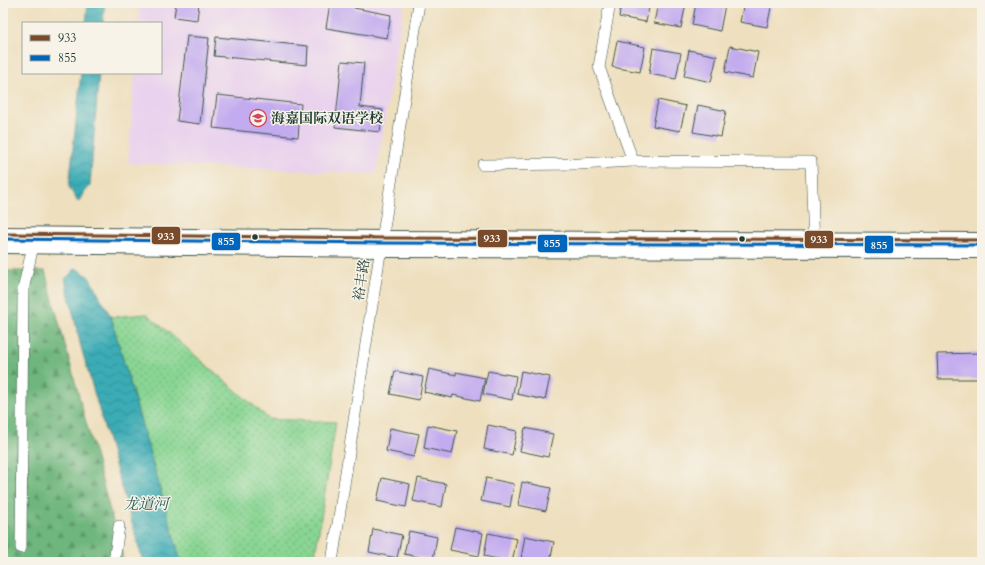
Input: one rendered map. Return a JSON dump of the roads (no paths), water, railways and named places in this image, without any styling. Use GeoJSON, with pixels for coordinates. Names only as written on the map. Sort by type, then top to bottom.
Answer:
{"type":"FeatureCollection","features":[{"type":"Feature","properties":{"kind":"main road"},"geometry":{"type":"LineString","coordinates":[[3,234],[382,244]]}},
{"type":"Feature","properties":{"kind":"main road"},"geometry":{"type":"LineString","coordinates":[[3,246],[382,244],[813,245],[982,240]]}},
{"type":"Feature","properties":{"kind":"main road"},"geometry":{"type":"LineString","coordinates":[[813,245],[982,252]]}},
{"type":"Feature","properties":{"kind":"street","name":"裕丰路"},"geometry":{"type":"LineString","coordinates":[[332,562],[419,3]]}},
{"type":"Feature","properties":{"kind":"street"},"geometry":{"type":"LineString","coordinates":[[610,3],[599,67],[633,161]]}},
{"type":"Feature","properties":{"kind":"street"},"geometry":{"type":"LineString","coordinates":[[483,165],[579,164],[633,161],[811,162],[813,245]]}},
{"type":"Feature","properties":{"kind":"street"},"geometry":{"type":"LineString","coordinates":[[21,548],[23,290],[34,246]]}},
{"type":"Feature","properties":{"kind":"street"},"geometry":{"type":"LineString","coordinates":[[114,562],[119,526]]}},
{"type":"Feature","properties":{"kind":"water"},"geometry":{"type":"Polygon","coordinates":[[[88,3],[105,3],[103,22],[86,22],[88,3]]]}},
{"type":"Feature","properties":{"kind":"water"},"geometry":{"type":"Polygon","coordinates":[[[81,74],[99,74],[90,185],[78,202],[69,187],[81,74]]]}},
{"type":"Feature","properties":{"kind":"water","name":"龙道河"},"geometry":{"type":"Polygon","coordinates":[[[76,268],[89,277],[111,317],[181,562],[143,562],[81,347],[65,279],[76,268]]]}},
{"type":"Feature","properties":{"kind":"place","name":"海嘉国际双语学校"},"geometry":{"type":"Point","coordinates":[258,118]}}]}
